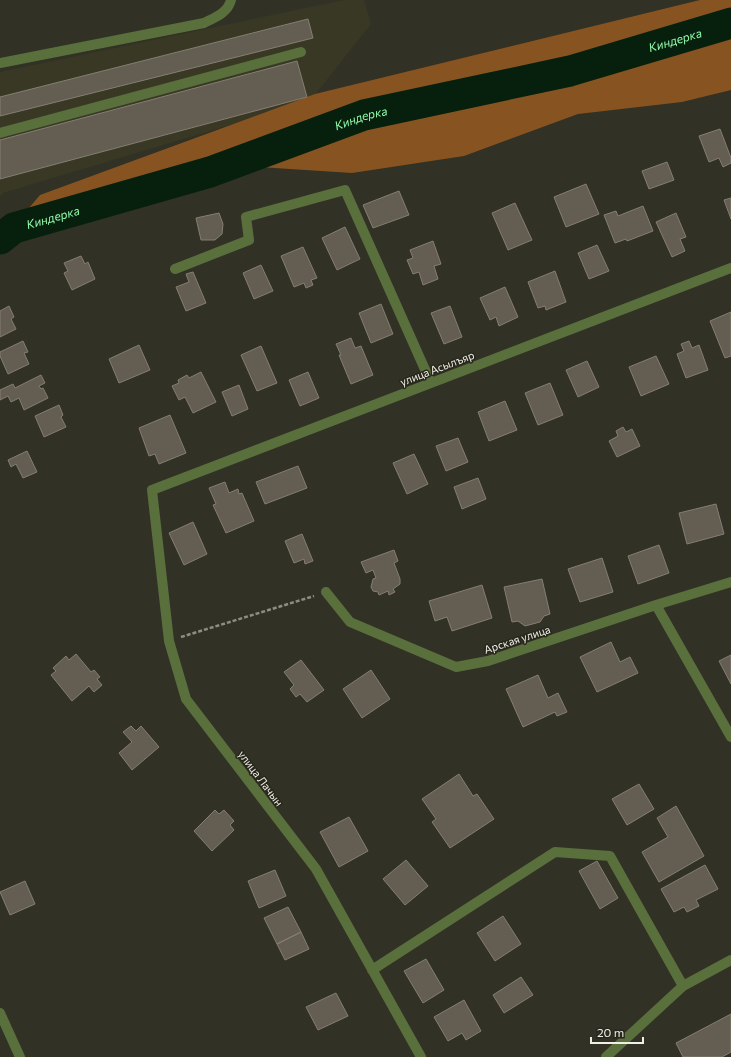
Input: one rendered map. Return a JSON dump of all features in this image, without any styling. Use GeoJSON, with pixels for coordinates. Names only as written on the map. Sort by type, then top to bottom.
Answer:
{"type":"FeatureCollection","features":[{"type":"Feature","properties":{"kind":"street"},"geometry":{"type":"LineString","coordinates":[[0,63],[204,23],[220,15],[230,4],[231,0]]}},
{"type":"Feature","properties":{"kind":"street"},"geometry":{"type":"LineString","coordinates":[[0,133],[301,52]]}},
{"type":"Feature","properties":{"kind":"street"},"geometry":{"type":"LineString","coordinates":[[175,269],[249,240],[246,217],[344,190],[431,383]]}},
{"type":"Feature","properties":{"kind":"street","name":"улица Асылъяр"},"geometry":{"type":"LineString","coordinates":[[152,490],[731,268]]}},
{"type":"Feature","properties":{"kind":"street","name":"улица Лачын"},"geometry":{"type":"LineString","coordinates":[[152,490],[169,641],[186,699],[316,870],[421,1057]]}},
{"type":"Feature","properties":{"kind":"street","name":"Арская улица"},"geometry":{"type":"LineString","coordinates":[[326,592],[350,622],[456,667],[488,661],[656,605],[731,582]]}},
{"type":"Feature","properties":{"kind":"street"},"geometry":{"type":"LineString","coordinates":[[656,605],[731,737]]}},
{"type":"Feature","properties":{"kind":"street"},"geometry":{"type":"LineString","coordinates":[[372,970],[555,852],[610,856],[683,986]]}},
{"type":"Feature","properties":{"kind":"street"},"geometry":{"type":"LineString","coordinates":[[606,1057],[683,986],[731,960]]}},
{"type":"Feature","properties":{"kind":"street"},"geometry":{"type":"LineString","coordinates":[[0,1012],[20,1057]]}},
{"type":"Feature","properties":{"kind":"path"},"geometry":{"type":"LineString","coordinates":[[169,641],[326,592]]}},
{"type":"Feature","properties":{"kind":"shaded area"},"geometry":{"type":"Polygon","coordinates":[[[344,0],[364,0],[371,24],[310,101],[3,193],[0,197],[0,72],[344,0]]]}},
{"type":"Feature","properties":{"kind":"shaded area"},"geometry":{"type":"Polygon","coordinates":[[[700,0],[731,0],[731,90],[682,102],[578,114],[464,156],[352,173],[259,167],[63,227],[40,222],[29,208],[40,195],[315,94],[700,0]]]}},
{"type":"Feature","properties":{"kind":"building"},"geometry":{"type":"Polygon","coordinates":[[[308,19],[313,38],[0,116],[0,97],[308,19]]]}},
{"type":"Feature","properties":{"kind":"building"},"geometry":{"type":"Polygon","coordinates":[[[297,61],[307,97],[0,179],[0,140],[297,61]]]}},
{"type":"Feature","properties":{"kind":"building"},"geometry":{"type":"Polygon","coordinates":[[[720,129],[731,158],[731,163],[723,167],[719,158],[709,162],[699,136],[720,129]]]}},
{"type":"Feature","properties":{"kind":"building"},"geometry":{"type":"Polygon","coordinates":[[[667,162],[674,180],[649,189],[642,171],[667,162]]]}},
{"type":"Feature","properties":{"kind":"building"},"geometry":{"type":"Polygon","coordinates":[[[586,184],[599,214],[566,227],[554,197],[586,184]]]}},
{"type":"Feature","properties":{"kind":"building"},"geometry":{"type":"Polygon","coordinates":[[[399,191],[409,215],[373,228],[363,205],[399,191]]]}},
{"type":"Feature","properties":{"kind":"building"},"geometry":{"type":"Polygon","coordinates":[[[731,198],[731,219],[724,200],[731,198]]]}},
{"type":"Feature","properties":{"kind":"building"},"geometry":{"type":"Polygon","coordinates":[[[515,203],[532,240],[508,250],[492,213],[515,203]]]}},
{"type":"Feature","properties":{"kind":"building"},"geometry":{"type":"Polygon","coordinates":[[[643,206],[653,231],[627,241],[626,239],[615,243],[604,215],[616,211],[618,216],[643,206]]]}},
{"type":"Feature","properties":{"kind":"building"},"geometry":{"type":"Polygon","coordinates":[[[219,213],[223,224],[222,234],[215,240],[201,240],[196,218],[219,213]]]}},
{"type":"Feature","properties":{"kind":"building"},"geometry":{"type":"Polygon","coordinates":[[[676,213],[686,237],[680,239],[685,251],[672,257],[656,222],[676,213]]]}},
{"type":"Feature","properties":{"kind":"building"},"geometry":{"type":"Polygon","coordinates":[[[345,227],[360,259],[337,270],[322,238],[345,227]]]}},
{"type":"Feature","properties":{"kind":"building"},"geometry":{"type":"Polygon","coordinates":[[[433,241],[441,264],[434,266],[438,279],[423,285],[419,272],[413,274],[407,260],[413,258],[410,250],[433,241]]]}},
{"type":"Feature","properties":{"kind":"building"},"geometry":{"type":"Polygon","coordinates":[[[597,245],[609,271],[589,279],[578,253],[597,245]]]}},
{"type":"Feature","properties":{"kind":"building"},"geometry":{"type":"Polygon","coordinates":[[[303,247],[317,278],[311,280],[313,285],[306,288],[304,283],[294,287],[281,256],[303,247]]]}},
{"type":"Feature","properties":{"kind":"building"},"geometry":{"type":"Polygon","coordinates":[[[81,256],[85,264],[88,262],[95,279],[72,290],[64,273],[68,271],[64,263],[81,256]]]}},
{"type":"Feature","properties":{"kind":"building"},"geometry":{"type":"Polygon","coordinates":[[[261,265],[273,291],[254,299],[243,273],[261,265]]]}},
{"type":"Feature","properties":{"kind":"building"},"geometry":{"type":"Polygon","coordinates":[[[555,271],[566,302],[546,310],[545,306],[538,308],[528,282],[555,271]]]}},
{"type":"Feature","properties":{"kind":"building"},"geometry":{"type":"Polygon","coordinates":[[[193,272],[206,303],[186,311],[176,287],[189,282],[186,274],[193,272]]]}},
{"type":"Feature","properties":{"kind":"building"},"geometry":{"type":"Polygon","coordinates":[[[505,287],[518,317],[499,326],[496,317],[490,320],[480,298],[505,287]]]}},
{"type":"Feature","properties":{"kind":"building"},"geometry":{"type":"Polygon","coordinates":[[[381,304],[393,334],[371,343],[359,313],[381,304]]]}},
{"type":"Feature","properties":{"kind":"building"},"geometry":{"type":"Polygon","coordinates":[[[9,306],[14,317],[11,319],[16,329],[0,337],[0,311],[9,306]]]}},
{"type":"Feature","properties":{"kind":"building"},"geometry":{"type":"Polygon","coordinates":[[[450,306],[462,337],[444,344],[431,313],[450,306]]]}},
{"type":"Feature","properties":{"kind":"building"},"geometry":{"type":"Polygon","coordinates":[[[731,312],[731,356],[725,358],[710,321],[731,312]]]}},
{"type":"Feature","properties":{"kind":"building"},"geometry":{"type":"Polygon","coordinates":[[[351,338],[355,348],[361,346],[373,375],[351,384],[336,344],[351,338]]]}},
{"type":"Feature","properties":{"kind":"building"},"geometry":{"type":"Polygon","coordinates":[[[23,341],[28,352],[24,353],[29,364],[8,374],[0,356],[0,352],[23,341]]]}},
{"type":"Feature","properties":{"kind":"building"},"geometry":{"type":"Polygon","coordinates":[[[689,341],[692,348],[699,345],[708,370],[686,378],[677,354],[684,351],[681,344],[689,341]]]}},
{"type":"Feature","properties":{"kind":"building"},"geometry":{"type":"Polygon","coordinates":[[[139,345],[150,370],[119,383],[109,359],[139,345]]]}},
{"type":"Feature","properties":{"kind":"building"},"geometry":{"type":"Polygon","coordinates":[[[261,346],[277,383],[257,391],[241,355],[261,346]]]}},
{"type":"Feature","properties":{"kind":"building"},"geometry":{"type":"Polygon","coordinates":[[[656,356],[669,384],[641,396],[629,367],[656,356]]]}},
{"type":"Feature","properties":{"kind":"building"},"geometry":{"type":"Polygon","coordinates":[[[587,361],[599,387],[578,397],[566,370],[587,361]]]}},
{"type":"Feature","properties":{"kind":"building"},"geometry":{"type":"Polygon","coordinates":[[[201,372],[216,402],[193,413],[185,397],[179,400],[172,386],[179,383],[178,380],[187,375],[189,378],[201,372]]]}},
{"type":"Feature","properties":{"kind":"building"},"geometry":{"type":"Polygon","coordinates":[[[308,372],[319,398],[300,406],[289,380],[308,372]]]}},
{"type":"Feature","properties":{"kind":"building"},"geometry":{"type":"Polygon","coordinates":[[[41,375],[45,383],[39,386],[41,389],[43,388],[48,398],[24,410],[19,398],[11,402],[8,396],[0,400],[0,390],[13,384],[15,388],[41,375]]]}},
{"type":"Feature","properties":{"kind":"building"},"geometry":{"type":"Polygon","coordinates":[[[550,383],[563,415],[538,425],[525,393],[550,383]]]}},
{"type":"Feature","properties":{"kind":"building"},"geometry":{"type":"Polygon","coordinates":[[[239,385],[248,409],[232,416],[222,392],[239,385]]]}},
{"type":"Feature","properties":{"kind":"building"},"geometry":{"type":"Polygon","coordinates":[[[505,401],[517,430],[489,441],[478,412],[505,401]]]}},
{"type":"Feature","properties":{"kind":"building"},"geometry":{"type":"Polygon","coordinates":[[[59,405],[63,415],[61,417],[66,427],[44,437],[35,416],[59,405]]]}},
{"type":"Feature","properties":{"kind":"building"},"geometry":{"type":"Polygon","coordinates":[[[170,415],[186,453],[159,464],[155,454],[149,456],[139,428],[170,415]]]}},
{"type":"Feature","properties":{"kind":"building"},"geometry":{"type":"Polygon","coordinates":[[[623,427],[626,432],[632,429],[640,446],[617,457],[609,441],[618,436],[616,431],[623,427]]]}},
{"type":"Feature","properties":{"kind":"building"},"geometry":{"type":"Polygon","coordinates":[[[458,438],[468,462],[446,471],[436,446],[458,438]]]}},
{"type":"Feature","properties":{"kind":"building"},"geometry":{"type":"Polygon","coordinates":[[[27,451],[37,472],[23,478],[16,464],[11,467],[8,460],[27,451]]]}},
{"type":"Feature","properties":{"kind":"building"},"geometry":{"type":"Polygon","coordinates":[[[414,454],[428,484],[407,494],[393,463],[414,454]]]}},
{"type":"Feature","properties":{"kind":"building"},"geometry":{"type":"Polygon","coordinates":[[[298,466],[307,488],[265,504],[256,482],[298,466]]]}},
{"type":"Feature","properties":{"kind":"building"},"geometry":{"type":"Polygon","coordinates":[[[478,478],[486,499],[462,509],[454,487],[478,478]]]}},
{"type":"Feature","properties":{"kind":"building"},"geometry":{"type":"Polygon","coordinates":[[[225,482],[229,493],[238,489],[239,494],[242,493],[254,521],[226,533],[213,505],[216,504],[209,488],[225,482]]]}},
{"type":"Feature","properties":{"kind":"building"},"geometry":{"type":"Polygon","coordinates":[[[716,504],[724,534],[687,544],[679,513],[716,504]]]}},
{"type":"Feature","properties":{"kind":"building"},"geometry":{"type":"Polygon","coordinates":[[[193,522],[207,554],[184,565],[169,533],[193,522]]]}},
{"type":"Feature","properties":{"kind":"building"},"geometry":{"type":"Polygon","coordinates":[[[302,534],[313,561],[305,564],[304,559],[294,563],[285,541],[302,534]]]}},
{"type":"Feature","properties":{"kind":"building"},"geometry":{"type":"Polygon","coordinates":[[[659,545],[669,573],[638,584],[628,556],[659,545]]]}},
{"type":"Feature","properties":{"kind":"building"},"geometry":{"type":"Polygon","coordinates":[[[394,550],[398,561],[394,563],[400,579],[400,584],[393,589],[395,592],[389,595],[388,591],[379,595],[378,592],[373,591],[371,587],[373,579],[376,578],[373,570],[366,573],[361,562],[394,550]]]}},
{"type":"Feature","properties":{"kind":"building"},"geometry":{"type":"Polygon","coordinates":[[[602,558],[613,592],[580,602],[568,569],[602,558]]]}},
{"type":"Feature","properties":{"kind":"building"},"geometry":{"type":"Polygon","coordinates":[[[542,579],[550,614],[544,616],[540,622],[525,626],[518,621],[512,622],[504,587],[542,579]]]}},
{"type":"Feature","properties":{"kind":"building"},"geometry":{"type":"Polygon","coordinates":[[[482,585],[492,618],[452,631],[447,617],[435,621],[429,601],[482,585]]]}},
{"type":"Feature","properties":{"kind":"building"},"geometry":{"type":"Polygon","coordinates":[[[611,642],[620,662],[630,657],[638,673],[597,692],[580,657],[611,642]]]}},
{"type":"Feature","properties":{"kind":"building"},"geometry":{"type":"Polygon","coordinates":[[[76,654],[91,672],[94,670],[100,677],[97,679],[102,685],[94,692],[89,686],[72,701],[51,675],[56,671],[53,668],[66,656],[69,660],[76,654]]]}},
{"type":"Feature","properties":{"kind":"building"},"geometry":{"type":"Polygon","coordinates":[[[731,655],[731,684],[719,661],[731,655]]]}},
{"type":"Feature","properties":{"kind":"building"},"geometry":{"type":"Polygon","coordinates":[[[301,660],[324,690],[307,702],[300,694],[296,697],[290,689],[294,685],[284,672],[301,660]]]}},
{"type":"Feature","properties":{"kind":"building"},"geometry":{"type":"Polygon","coordinates":[[[371,670],[390,699],[362,718],[343,689],[371,670]]]}},
{"type":"Feature","properties":{"kind":"building"},"geometry":{"type":"Polygon","coordinates":[[[538,675],[548,698],[558,693],[567,712],[557,716],[555,712],[523,727],[506,689],[538,675]]]}},
{"type":"Feature","properties":{"kind":"building"},"geometry":{"type":"Polygon","coordinates":[[[131,726],[136,731],[141,726],[159,747],[132,770],[119,753],[132,742],[123,732],[131,726]]]}},
{"type":"Feature","properties":{"kind":"building"},"geometry":{"type":"Polygon","coordinates":[[[459,774],[473,796],[477,794],[494,819],[450,848],[432,822],[436,819],[422,799],[459,774]]]}},
{"type":"Feature","properties":{"kind":"building"},"geometry":{"type":"Polygon","coordinates":[[[639,784],[654,809],[627,825],[612,799],[639,784]]]}},
{"type":"Feature","properties":{"kind":"building"},"geometry":{"type":"Polygon","coordinates":[[[676,806],[704,856],[659,882],[642,852],[668,837],[657,818],[676,806]]]}},
{"type":"Feature","properties":{"kind":"building"},"geometry":{"type":"Polygon","coordinates":[[[215,810],[219,814],[224,810],[234,821],[230,825],[234,830],[212,851],[194,831],[215,810]]]}},
{"type":"Feature","properties":{"kind":"building"},"geometry":{"type":"Polygon","coordinates":[[[349,817],[368,851],[339,867],[320,832],[349,817]]]}},
{"type":"Feature","properties":{"kind":"building"},"geometry":{"type":"Polygon","coordinates":[[[406,860],[428,886],[405,905],[383,879],[406,860]]]}},
{"type":"Feature","properties":{"kind":"building"},"geometry":{"type":"Polygon","coordinates":[[[597,861],[618,898],[600,909],[579,871],[597,861]]]}},
{"type":"Feature","properties":{"kind":"building"},"geometry":{"type":"Polygon","coordinates":[[[705,865],[718,889],[696,900],[699,906],[687,912],[684,907],[674,912],[661,889],[705,865]]]}},
{"type":"Feature","properties":{"kind":"building"},"geometry":{"type":"Polygon","coordinates":[[[275,870],[286,896],[259,908],[248,881],[275,870]]]}},
{"type":"Feature","properties":{"kind":"building"},"geometry":{"type":"Polygon","coordinates":[[[25,881],[35,904],[10,915],[0,892],[25,881]]]}},
{"type":"Feature","properties":{"kind":"building"},"geometry":{"type":"Polygon","coordinates":[[[288,907],[301,932],[277,944],[264,918],[288,907]]]}},
{"type":"Feature","properties":{"kind":"building"},"geometry":{"type":"Polygon","coordinates":[[[503,916],[521,944],[495,961],[477,933],[503,916]]]}},
{"type":"Feature","properties":{"kind":"building"},"geometry":{"type":"Polygon","coordinates":[[[301,932],[309,949],[285,960],[277,944],[301,932]]]}},
{"type":"Feature","properties":{"kind":"building"},"geometry":{"type":"Polygon","coordinates":[[[426,959],[444,990],[423,1003],[404,971],[426,959]]]}},
{"type":"Feature","properties":{"kind":"building"},"geometry":{"type":"Polygon","coordinates":[[[521,977],[533,995],[504,1013],[493,995],[521,977]]]}},
{"type":"Feature","properties":{"kind":"building"},"geometry":{"type":"Polygon","coordinates":[[[336,993],[348,1016],[318,1030],[306,1007],[336,993]]]}},
{"type":"Feature","properties":{"kind":"building"},"geometry":{"type":"Polygon","coordinates":[[[464,1000],[481,1031],[466,1040],[462,1033],[448,1041],[434,1017],[464,1000]]]}},
{"type":"Feature","properties":{"kind":"building"},"geometry":{"type":"Polygon","coordinates":[[[731,1014],[731,1052],[722,1057],[683,1057],[676,1043],[731,1014]]]}},
{"type":"Feature","properties":{"kind":"waterway","name":"Киндерка"},"geometry":{"type":"LineString","coordinates":[[0,239],[14,228],[210,172],[364,115],[570,71],[731,23]]}}]}
